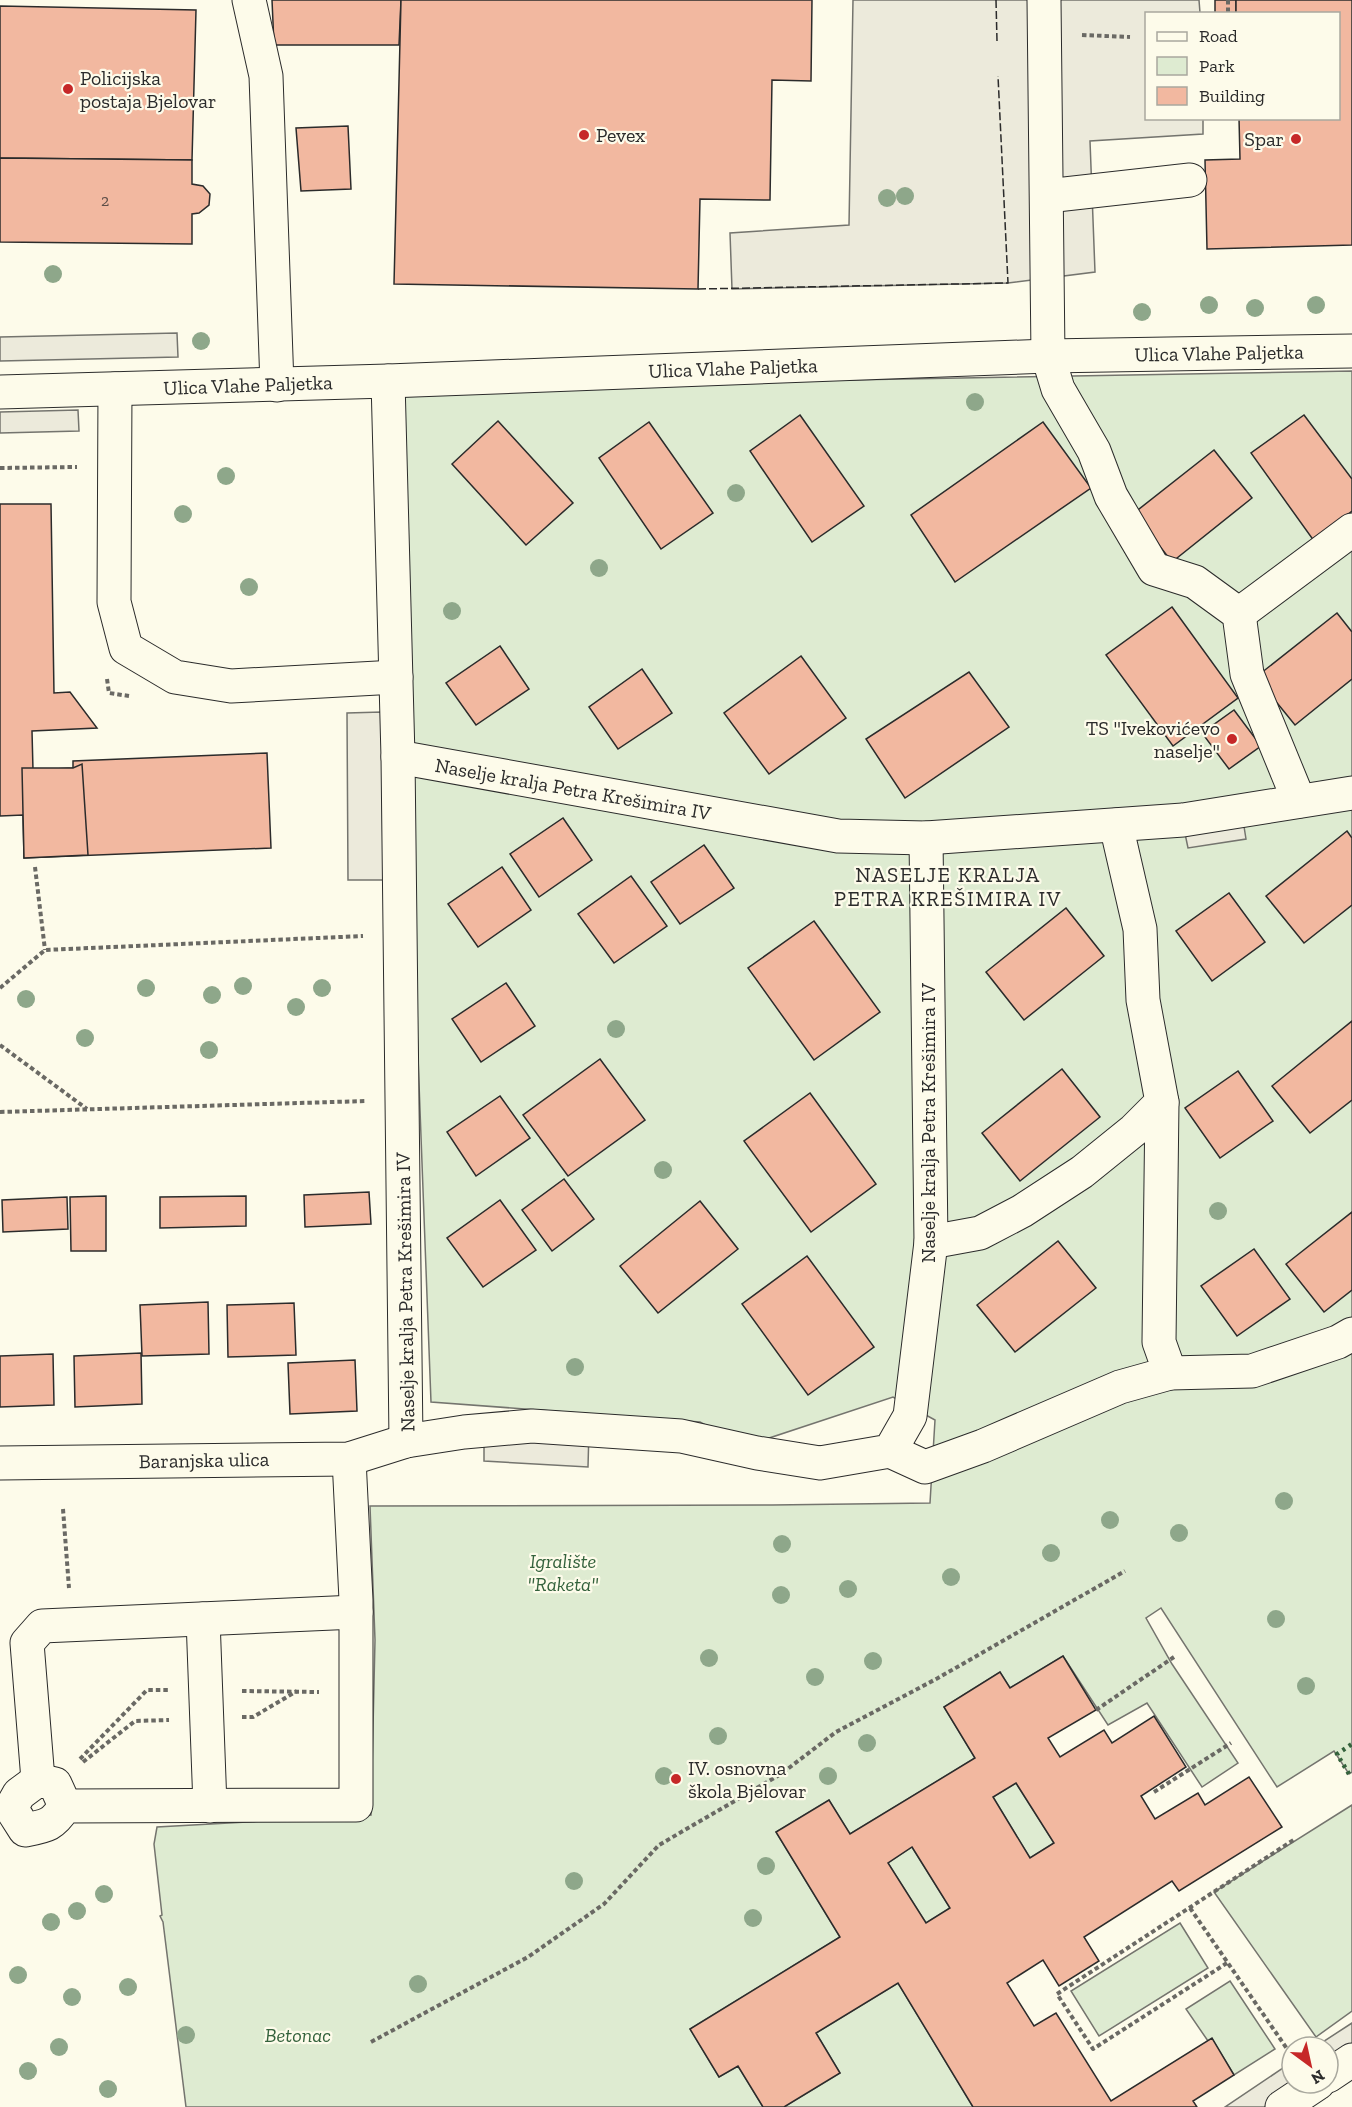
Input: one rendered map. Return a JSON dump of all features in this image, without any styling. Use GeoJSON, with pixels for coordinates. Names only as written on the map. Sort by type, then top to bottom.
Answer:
{"type":"FeatureCollection","features":[{"type":"Feature","properties":{"kind":"street"},"geometry":{"type":"LineString","coordinates":[[249,0],[266,76],[277,385]]}},
{"type":"Feature","properties":{"kind":"street"},"geometry":{"type":"LineString","coordinates":[[1044,0],[1048,356],[1058,389],[1094,451],[1112,496],[1154,569],[1195,582],[1239,614],[1247,674],[1299,801]]}},
{"type":"Feature","properties":{"kind":"street"},"geometry":{"type":"LineString","coordinates":[[1047,196],[1190,180]]}},
{"type":"Feature","properties":{"kind":"street","name":"Ulica Vlahe Paljetka"},"geometry":{"type":"LineString","coordinates":[[0,392],[277,385],[1048,356],[1352,351]]}},
{"type":"Feature","properties":{"kind":"street","name":"Naselje kralja Petra Krešimira IV"},"geometry":{"type":"LineString","coordinates":[[388,381],[398,757],[406,1441],[464,1431],[532,1426],[681,1436],[757,1453],[820,1463],[890,1451],[910,1416],[931,1242],[926,838]]}},
{"type":"Feature","properties":{"kind":"street"},"geometry":{"type":"LineString","coordinates":[[115,389],[114,602],[126,648],[175,677],[231,686],[396,677]]}},
{"type":"Feature","properties":{"kind":"street"},"geometry":{"type":"LineString","coordinates":[[1239,614],[1352,530]]}},
{"type":"Feature","properties":{"kind":"street","name":"Naselje kralja Petra Krešimira IV"},"geometry":{"type":"LineString","coordinates":[[398,757],[838,836],[926,838],[1183,820],[1352,793]]}},
{"type":"Feature","properties":{"kind":"street"},"geometry":{"type":"LineString","coordinates":[[1116,825],[1140,929],[1143,1000],[1162,1102],[1159,1342],[1170,1372]]}},
{"type":"Feature","properties":{"kind":"street"},"geometry":{"type":"LineString","coordinates":[[931,1242],[980,1233],[1022,1211],[1082,1172],[1134,1130],[1162,1102]]}},
{"type":"Feature","properties":{"kind":"street"},"geometry":{"type":"LineString","coordinates":[[890,1451],[925,1467],[983,1446],[1120,1387],[1170,1372],[1252,1371],[1338,1342],[1352,1334]]}},
{"type":"Feature","properties":{"kind":"street","name":"Baranjska ulica"},"geometry":{"type":"LineString","coordinates":[[0,1463],[349,1459],[406,1441]]}},
{"type":"Feature","properties":{"kind":"street"},"geometry":{"type":"LineString","coordinates":[[65,1806],[356,1805],[356,1612],[349,1459]]}},
{"type":"Feature","properties":{"kind":"street"},"geometry":{"type":"LineString","coordinates":[[38,1780],[27,1644],[42,1626],[356,1612]]}},
{"type":"Feature","properties":{"kind":"street"},"geometry":{"type":"LineString","coordinates":[[202,1619],[210,1806]]}},
{"type":"Feature","properties":{"kind":"street"},"geometry":{"type":"LineString","coordinates":[[38,1780],[55,1784],[65,1806],[56,1820],[43,1827],[25,1830],[11,1808],[19,1794],[38,1780]]}},
{"type":"Feature","properties":{"kind":"street"},"geometry":{"type":"LineString","coordinates":[[1282,2107],[1300,2095]]}},
{"type":"Feature","properties":{"kind":"path"},"geometry":{"type":"LineString","coordinates":[[1077,35],[1130,37]]}},
{"type":"Feature","properties":{"kind":"path"},"geometry":{"type":"LineString","coordinates":[[0,468],[114,466]]}},
{"type":"Feature","properties":{"kind":"path"},"geometry":{"type":"LineString","coordinates":[[35,867],[45,950]]}},
{"type":"Feature","properties":{"kind":"path"},"geometry":{"type":"LineString","coordinates":[[0,987],[45,950],[400,934]]}},
{"type":"Feature","properties":{"kind":"path"},"geometry":{"type":"LineString","coordinates":[[0,1045],[88,1110]]}},
{"type":"Feature","properties":{"kind":"path"},"geometry":{"type":"LineString","coordinates":[[0,1112],[403,1100]]}},
{"type":"Feature","properties":{"kind":"path"},"geometry":{"type":"LineString","coordinates":[[63,1509],[72,1624]]}},
{"type":"Feature","properties":{"kind":"path"},"geometry":{"type":"LineString","coordinates":[[371,2042],[528,1957],[604,1904],[659,1845],[781,1774],[836,1732],[938,1678],[1125,1570]]}},
{"type":"Feature","properties":{"kind":"path"},"geometry":{"type":"LineString","coordinates":[[1096,1710],[1174,1657]]}},
{"type":"Feature","properties":{"kind":"path"},"geometry":{"type":"LineString","coordinates":[[1154,1792],[1231,1743]]}},
{"type":"Feature","properties":{"kind":"path"},"geometry":{"type":"LineString","coordinates":[[1227,1963],[1093,2049],[1057,1994],[1295,1839]]}},
{"type":"Feature","properties":{"kind":"path"},"geometry":{"type":"LineString","coordinates":[[1190,1908],[1280,2040]]}},
{"type":"Feature","properties":{"kind":"green space"},"geometry":{"type":"Polygon","coordinates":[[[1352,371],[1352,1772],[1349,1774],[1334,1751],[1277,1787],[1161,1608],[1146,1618],[1172,1664],[1238,1763],[1202,1787],[1147,1703],[1108,1725],[1063,1656],[1010,1688],[1000,1672],[944,1707],[975,1758],[850,1834],[829,1800],[776,1832],[840,1937],[690,2029],[719,2077],[738,2066],[763,2107],[186,2107],[163,1922],[160,1916],[162,1915],[154,1844],[157,1827],[371,1815],[375,1640],[370,1506],[930,1503],[935,1420],[893,1397],[745,1446],[700,1422],[431,1402],[413,924],[399,388],[1352,371]]]}},
{"type":"Feature","properties":{"kind":"green space"},"geometry":{"type":"Polygon","coordinates":[[[1016,1783],[1054,1843],[1030,1858],[993,1797],[1016,1783]]]}},
{"type":"Feature","properties":{"kind":"green space"},"geometry":{"type":"Polygon","coordinates":[[[1352,1805],[1352,2011],[1319,2035],[1315,2035],[1214,1892],[1352,1805]]]}},
{"type":"Feature","properties":{"kind":"green space"},"geometry":{"type":"Polygon","coordinates":[[[912,1847],[950,1908],[926,1923],[888,1863],[912,1847]]]}},
{"type":"Feature","properties":{"kind":"green space"},"geometry":{"type":"Polygon","coordinates":[[[1180,1923],[1208,1968],[1099,2036],[1071,1991],[1180,1923]]]}},
{"type":"Feature","properties":{"kind":"green space"},"geometry":{"type":"Polygon","coordinates":[[[1230,1981],[1275,2049],[1234,2075],[1212,2039],[1208,2041],[1186,2009],[1230,1981]]]}},
{"type":"Feature","properties":{"kind":"green space"},"geometry":{"type":"Polygon","coordinates":[[[898,1983],[973,2107],[784,2107],[840,2073],[816,2033],[898,1983]]]}},
{"type":"Feature","properties":{"kind":"shaded area"},"geometry":{"type":"Polygon","coordinates":[[[853,0],[1199,0],[1200,12],[1145,12],[1145,120],[1203,120],[1203,134],[1090,141],[1095,272],[1008,283],[732,289],[730,233],[849,225],[853,0]]]}},
{"type":"Feature","properties":{"kind":"shaded area"},"geometry":{"type":"Polygon","coordinates":[[[177,333],[178,357],[0,361],[0,337],[177,333]]]}},
{"type":"Feature","properties":{"kind":"shaded area"},"geometry":{"type":"Polygon","coordinates":[[[78,410],[79,431],[0,433],[0,412],[78,410]]]}},
{"type":"Feature","properties":{"kind":"shaded area"},"geometry":{"type":"Polygon","coordinates":[[[382,712],[383,880],[348,880],[347,713],[382,712]]]}},
{"type":"Feature","properties":{"kind":"shaded area"},"geometry":{"type":"Polygon","coordinates":[[[1242,814],[1246,839],[1188,848],[1183,824],[1242,814]]]}},
{"type":"Feature","properties":{"kind":"shaded area"},"geometry":{"type":"Polygon","coordinates":[[[484,1430],[589,1430],[588,1467],[484,1461],[484,1430]]]}},
{"type":"Feature","properties":{"kind":"shaded area"},"geometry":{"type":"Polygon","coordinates":[[[1352,2023],[1352,2049],[1340,2057],[1340,2035],[1334,2035],[1352,2023]]]}},
{"type":"Feature","properties":{"kind":"shaded area"},"geometry":{"type":"Polygon","coordinates":[[[1280,2070],[1280,2095],[1282,2095],[1264,2107],[1225,2107],[1280,2070]]]}},
{"type":"Feature","properties":{"kind":"building"},"geometry":{"type":"Polygon","coordinates":[[[272,0],[401,0],[399,45],[274,45],[272,0]]]}},
{"type":"Feature","properties":{"kind":"building","name":"Pevex"},"geometry":{"type":"Polygon","coordinates":[[[401,0],[812,0],[811,81],[772,80],[770,200],[700,199],[698,289],[394,284],[401,0]]]}},
{"type":"Feature","properties":{"kind":"building"},"geometry":{"type":"Polygon","coordinates":[[[1215,0],[1236,0],[1236,12],[1215,12],[1215,0]]]}},
{"type":"Feature","properties":{"kind":"building","name":"Spar"},"geometry":{"type":"Polygon","coordinates":[[[1236,0],[1352,0],[1352,245],[1207,249],[1205,160],[1240,159],[1239,120],[1340,120],[1340,12],[1236,12],[1236,0]]]}},
{"type":"Feature","properties":{"kind":"building"},"geometry":{"type":"Polygon","coordinates":[[[0,6],[196,10],[192,160],[0,158],[0,6]]]}},
{"type":"Feature","properties":{"kind":"building"},"geometry":{"type":"Polygon","coordinates":[[[348,126],[351,189],[301,191],[296,128],[348,126]]]}},
{"type":"Feature","properties":{"kind":"building"},"geometry":{"type":"Polygon","coordinates":[[[0,158],[192,160],[192,184],[203,186],[210,194],[209,205],[199,213],[192,214],[192,244],[0,242],[0,158]]]}},
{"type":"Feature","properties":{"kind":"building"},"geometry":{"type":"Polygon","coordinates":[[[800,415],[864,506],[812,542],[750,451],[800,415]]]}},
{"type":"Feature","properties":{"kind":"building"},"geometry":{"type":"Polygon","coordinates":[[[1304,415],[1352,479],[1352,511],[1314,541],[1251,453],[1304,415]]]}},
{"type":"Feature","properties":{"kind":"building"},"geometry":{"type":"Polygon","coordinates":[[[498,421],[573,503],[526,545],[452,464],[498,421]]]}},
{"type":"Feature","properties":{"kind":"building"},"geometry":{"type":"Polygon","coordinates":[[[649,422],[713,513],[661,549],[599,458],[649,422]]]}},
{"type":"Feature","properties":{"kind":"building"},"geometry":{"type":"Polygon","coordinates":[[[1043,422],[1091,488],[955,582],[911,515],[1043,422]]]}},
{"type":"Feature","properties":{"kind":"building"},"geometry":{"type":"Polygon","coordinates":[[[1214,450],[1252,498],[1172,562],[1134,513],[1214,450]]]}},
{"type":"Feature","properties":{"kind":"building"},"geometry":{"type":"Polygon","coordinates":[[[0,504],[51,504],[54,693],[70,692],[97,728],[32,731],[33,770],[73,768],[73,761],[267,753],[271,848],[24,858],[23,815],[0,816],[0,504]]]}},
{"type":"Feature","properties":{"kind":"building"},"geometry":{"type":"Polygon","coordinates":[[[1172,607],[1238,698],[1173,746],[1106,655],[1172,607]]]}},
{"type":"Feature","properties":{"kind":"building"},"geometry":{"type":"Polygon","coordinates":[[[1337,613],[1352,632],[1352,679],[1295,725],[1256,677],[1337,613]]]}},
{"type":"Feature","properties":{"kind":"building"},"geometry":{"type":"Polygon","coordinates":[[[500,646],[529,689],[476,725],[446,683],[500,646]]]}},
{"type":"Feature","properties":{"kind":"building"},"geometry":{"type":"Polygon","coordinates":[[[801,656],[846,718],[769,774],[724,713],[801,656]]]}},
{"type":"Feature","properties":{"kind":"building"},"geometry":{"type":"Polygon","coordinates":[[[642,669],[672,713],[618,749],[589,707],[642,669]]]}},
{"type":"Feature","properties":{"kind":"building"},"geometry":{"type":"Polygon","coordinates":[[[969,672],[1009,727],[905,798],[866,739],[969,672]]]}},
{"type":"Feature","properties":{"kind":"building","name":"TS \"Ivekovićevo naselje\""},"geometry":{"type":"Polygon","coordinates":[[[1234,710],[1261,746],[1229,769],[1202,733],[1234,710]]]}},
{"type":"Feature","properties":{"kind":"building"},"geometry":{"type":"Polygon","coordinates":[[[82,764],[88,855],[24,858],[22,768],[73,768],[82,764]]]}},
{"type":"Feature","properties":{"kind":"building"},"geometry":{"type":"Polygon","coordinates":[[[563,818],[592,860],[539,897],[510,854],[563,818]]]}},
{"type":"Feature","properties":{"kind":"building"},"geometry":{"type":"Polygon","coordinates":[[[1347,831],[1352,838],[1352,905],[1304,943],[1266,896],[1347,831]]]}},
{"type":"Feature","properties":{"kind":"building"},"geometry":{"type":"Polygon","coordinates":[[[704,845],[734,888],[680,924],[651,882],[704,845]]]}},
{"type":"Feature","properties":{"kind":"building"},"geometry":{"type":"Polygon","coordinates":[[[502,867],[531,910],[478,947],[448,904],[502,867]]]}},
{"type":"Feature","properties":{"kind":"building"},"geometry":{"type":"Polygon","coordinates":[[[631,876],[667,926],[614,963],[578,914],[631,876]]]}},
{"type":"Feature","properties":{"kind":"building"},"geometry":{"type":"Polygon","coordinates":[[[1229,893],[1265,942],[1212,981],[1176,931],[1229,893]]]}},
{"type":"Feature","properties":{"kind":"building"},"geometry":{"type":"Polygon","coordinates":[[[1066,908],[1104,956],[1024,1020],[986,972],[1066,908]]]}},
{"type":"Feature","properties":{"kind":"building"},"geometry":{"type":"Polygon","coordinates":[[[814,921],[880,1012],[814,1060],[748,968],[814,921]]]}},
{"type":"Feature","properties":{"kind":"building"},"geometry":{"type":"Polygon","coordinates":[[[506,983],[535,1026],[481,1062],[452,1019],[506,983]]]}},
{"type":"Feature","properties":{"kind":"building"},"geometry":{"type":"Polygon","coordinates":[[[1352,1021],[1352,1100],[1310,1133],[1272,1086],[1352,1021]]]}},
{"type":"Feature","properties":{"kind":"building"},"geometry":{"type":"Polygon","coordinates":[[[600,1059],[645,1120],[568,1176],[523,1115],[600,1059]]]}},
{"type":"Feature","properties":{"kind":"building"},"geometry":{"type":"Polygon","coordinates":[[[1062,1069],[1100,1117],[1020,1181],[982,1133],[1062,1069]]]}},
{"type":"Feature","properties":{"kind":"building"},"geometry":{"type":"Polygon","coordinates":[[[1238,1071],[1273,1121],[1220,1158],[1185,1108],[1238,1071]]]}},
{"type":"Feature","properties":{"kind":"building"},"geometry":{"type":"Polygon","coordinates":[[[810,1093],[876,1184],[811,1232],[744,1141],[810,1093]]]}},
{"type":"Feature","properties":{"kind":"building"},"geometry":{"type":"Polygon","coordinates":[[[500,1096],[530,1138],[476,1176],[447,1132],[500,1096]]]}},
{"type":"Feature","properties":{"kind":"building"},"geometry":{"type":"Polygon","coordinates":[[[564,1179],[594,1219],[552,1251],[522,1210],[564,1179]]]}},
{"type":"Feature","properties":{"kind":"building"},"geometry":{"type":"Polygon","coordinates":[[[369,1192],[371,1224],[305,1227],[304,1195],[369,1192]]]}},
{"type":"Feature","properties":{"kind":"building"},"geometry":{"type":"Polygon","coordinates":[[[106,1196],[106,1251],[71,1251],[70,1197],[106,1196]]]}},
{"type":"Feature","properties":{"kind":"building"},"geometry":{"type":"Polygon","coordinates":[[[246,1196],[246,1226],[160,1228],[160,1197],[246,1196]]]}},
{"type":"Feature","properties":{"kind":"building"},"geometry":{"type":"Polygon","coordinates":[[[67,1197],[68,1229],[3,1232],[2,1200],[67,1197]]]}},
{"type":"Feature","properties":{"kind":"building"},"geometry":{"type":"Polygon","coordinates":[[[500,1200],[536,1250],[483,1287],[447,1238],[500,1200]]]}},
{"type":"Feature","properties":{"kind":"building"},"geometry":{"type":"Polygon","coordinates":[[[700,1201],[738,1249],[658,1313],[620,1266],[700,1201]]]}},
{"type":"Feature","properties":{"kind":"building"},"geometry":{"type":"Polygon","coordinates":[[[1352,1212],[1352,1290],[1324,1312],[1286,1264],[1352,1212]]]}},
{"type":"Feature","properties":{"kind":"building"},"geometry":{"type":"Polygon","coordinates":[[[1058,1241],[1096,1288],[1015,1352],[977,1305],[1058,1241]]]}},
{"type":"Feature","properties":{"kind":"building"},"geometry":{"type":"Polygon","coordinates":[[[1254,1249],[1290,1299],[1237,1336],[1201,1286],[1254,1249]]]}},
{"type":"Feature","properties":{"kind":"building"},"geometry":{"type":"Polygon","coordinates":[[[807,1256],[874,1347],[808,1395],[742,1304],[807,1256]]]}},
{"type":"Feature","properties":{"kind":"building"},"geometry":{"type":"Polygon","coordinates":[[[208,1302],[209,1354],[142,1356],[140,1305],[208,1302]]]}},
{"type":"Feature","properties":{"kind":"building"},"geometry":{"type":"Polygon","coordinates":[[[294,1303],[296,1355],[228,1357],[227,1305],[294,1303]]]}},
{"type":"Feature","properties":{"kind":"building"},"geometry":{"type":"Polygon","coordinates":[[[141,1353],[142,1404],[75,1407],[74,1356],[141,1353]]]}},
{"type":"Feature","properties":{"kind":"building"},"geometry":{"type":"Polygon","coordinates":[[[53,1354],[54,1405],[0,1407],[0,1356],[53,1354]]]}},
{"type":"Feature","properties":{"kind":"building"},"geometry":{"type":"Polygon","coordinates":[[[355,1360],[357,1411],[290,1414],[288,1363],[355,1360]]]}},
{"type":"Feature","properties":{"kind":"building"},"geometry":{"type":"Polygon","coordinates":[[[1063,1656],[1096,1710],[1048,1738],[1060,1757],[1104,1730],[1112,1743],[1154,1716],[1186,1767],[1141,1796],[1155,1819],[1198,1793],[1205,1805],[1249,1777],[1282,1827],[1179,1891],[1172,1881],[1084,1937],[1099,1961],[1059,1986],[1043,1960],[1007,1983],[1034,2026],[1056,2013],[1111,2101],[1212,2038],[1234,2075],[1193,2101],[1197,2107],[973,2107],[898,1983],[816,2033],[840,2073],[784,2107],[763,2107],[738,2066],[719,2077],[690,2029],[840,1937],[776,1832],[829,1800],[850,1834],[975,1758],[944,1707],[1000,1672],[1010,1688],[1063,1656]],[[1016,1783],[993,1797],[1030,1858],[1054,1843],[1016,1783]],[[912,1847],[888,1863],[926,1923],[950,1908],[912,1847]]]}},
{"type":"Feature","properties":{"kind":"hedge"},"geometry":{"type":"LineString","coordinates":[[1349,1774],[1337,1754],[1352,1744]]}},
{"type":"Feature","properties":{"kind":"fence"},"geometry":{"type":"LineString","coordinates":[[996,0],[997,41]]}},
{"type":"Feature","properties":{"kind":"fence"},"geometry":{"type":"LineString","coordinates":[[698,289],[1008,283],[998,76]]}},
{"type":"Feature","properties":{"kind":"place","name":"Policijska postaja Bjelovar"},"geometry":{"type":"Point","coordinates":[68,89]}},
{"type":"Feature","properties":{"kind":"place","name":"Pevex"},"geometry":{"type":"Point","coordinates":[584,135]}},
{"type":"Feature","properties":{"kind":"place","name":"Spar"},"geometry":{"type":"Point","coordinates":[1296,139]}},
{"type":"Feature","properties":{"kind":"place","name":"TS \"Ivekovićevo naselje\""},"geometry":{"type":"Point","coordinates":[1232,739]}},
{"type":"Feature","properties":{"kind":"place","name":"IV. osnovna škola Bjelovar"},"geometry":{"type":"Point","coordinates":[676,1779]}},
{"type":"Feature","properties":{"kind":"district","name":"NASELJE KRALJA PETRA KREŠIMIRA IV"},"geometry":{"type":"Point","coordinates":[948,887]}},
{"type":"Feature","properties":{"kind":"park label","name":"Igralište \"Raketa\""},"geometry":{"type":"Point","coordinates":[563,1572]}},
{"type":"Feature","properties":{"kind":"park label","name":"Betonac"},"geometry":{"type":"Point","coordinates":[298,2035]}}]}
